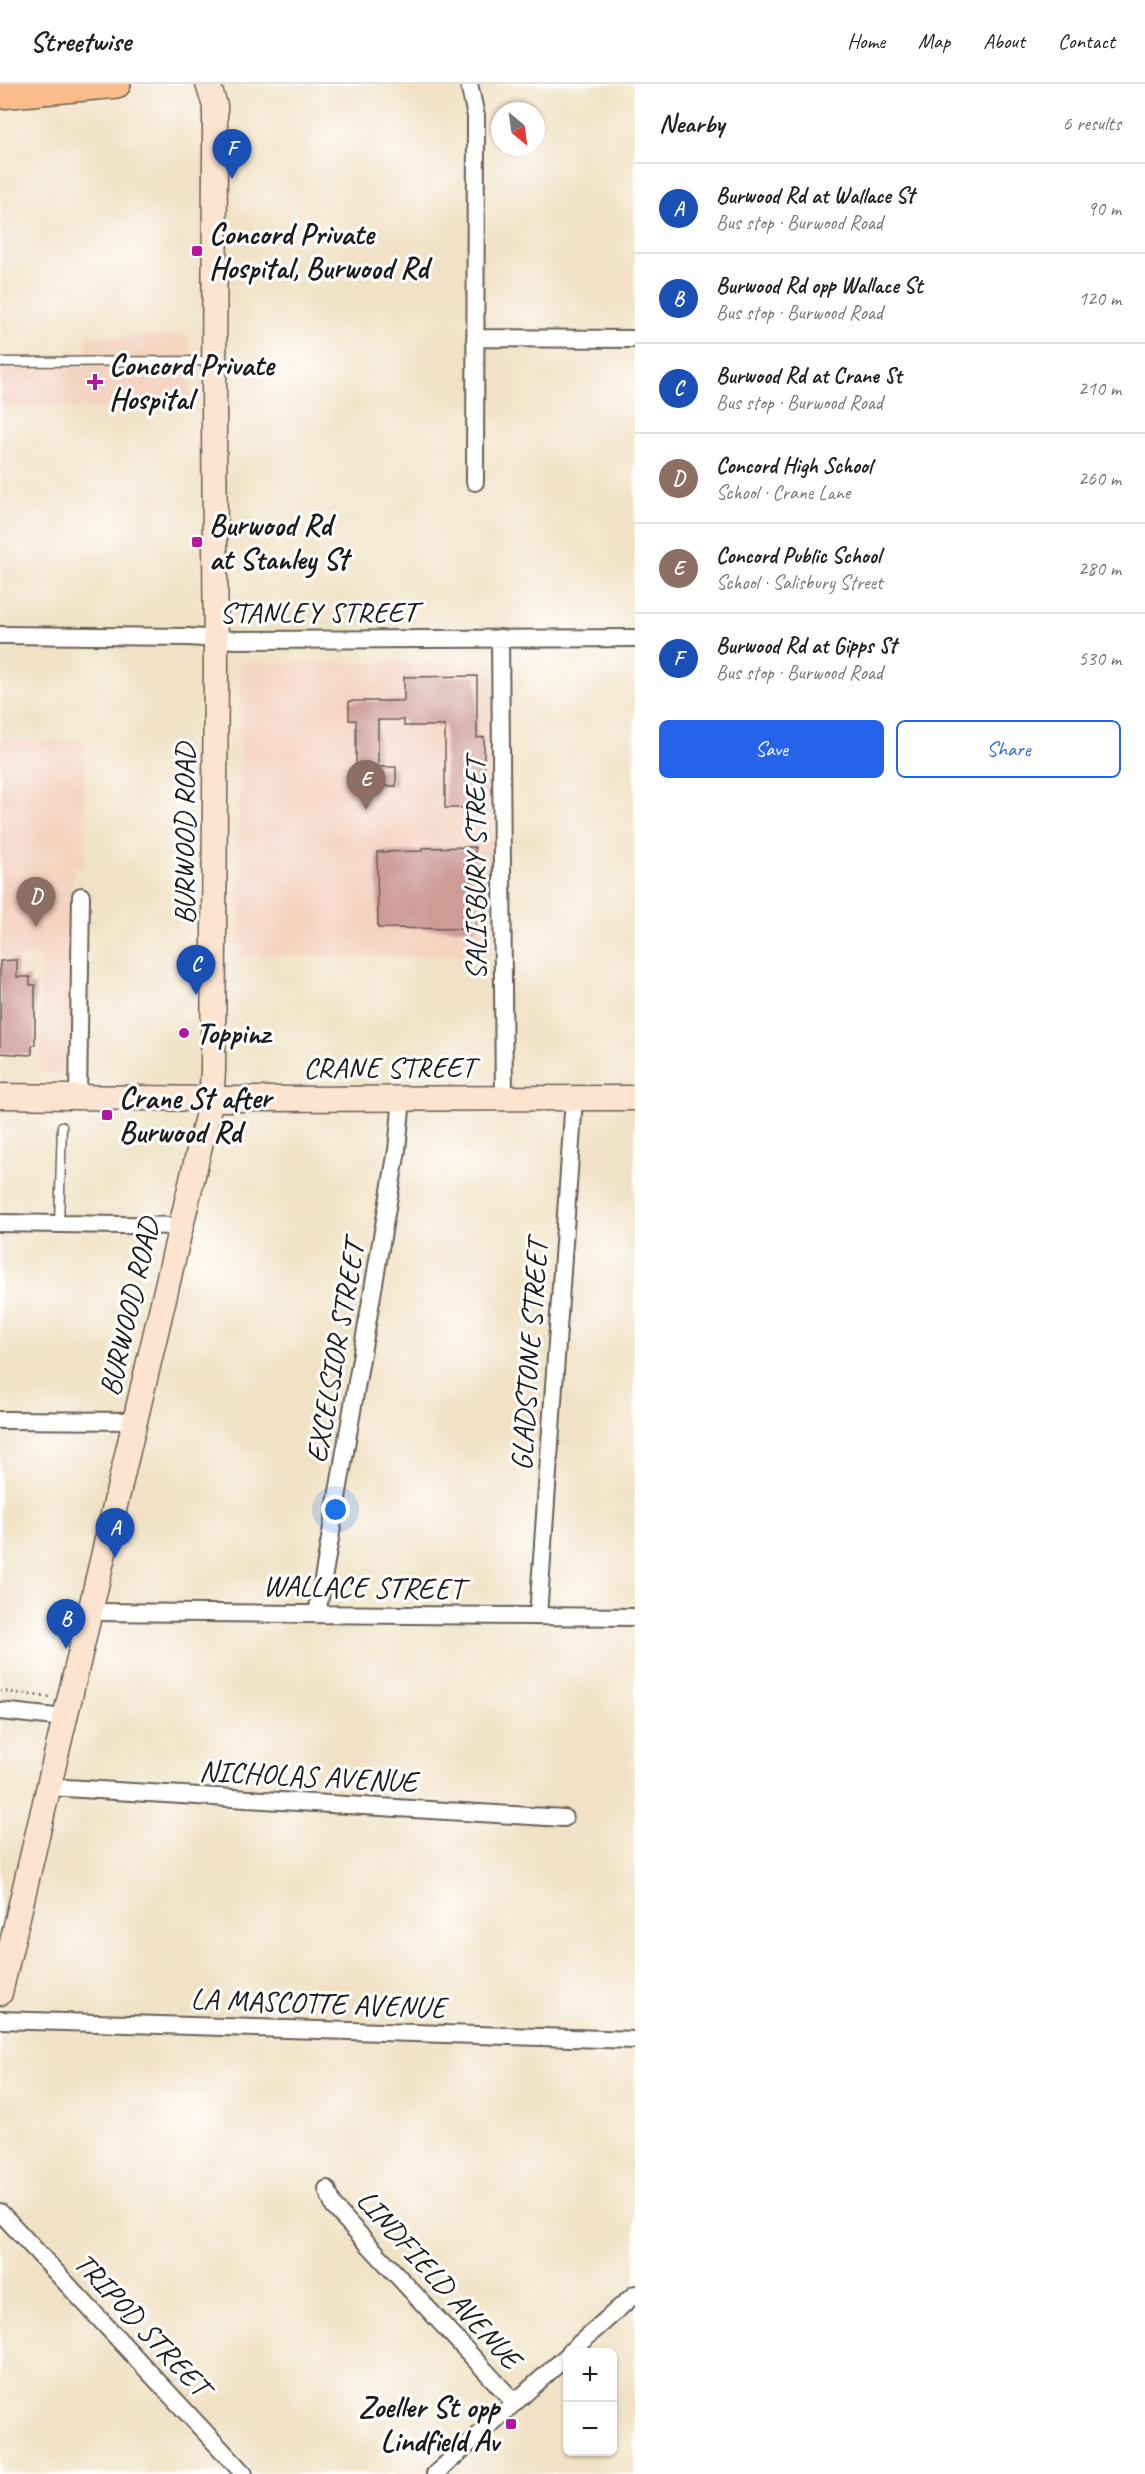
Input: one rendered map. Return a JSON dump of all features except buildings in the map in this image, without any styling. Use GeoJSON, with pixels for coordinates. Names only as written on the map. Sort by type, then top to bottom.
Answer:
{"type":"FeatureCollection","features":[{"type":"Feature","properties":{"kind":"main road"},"geometry":{"type":"LineString","coordinates":[[0,95],[117,84]]}},
{"type":"Feature","properties":{"kind":"street","name":"BURWOOD ROAD"},"geometry":{"type":"LineString","coordinates":[[0,1994],[210,1100],[213,1060],[216,639],[215,135],[214,105],[208,84]]}},
{"type":"Feature","properties":{"kind":"street"},"geometry":{"type":"LineString","coordinates":[[469,84],[476,116]]}},
{"type":"Feature","properties":{"kind":"street"},"geometry":{"type":"LineString","coordinates":[[475,482],[476,116],[482,84]]}},
{"type":"Feature","properties":{"kind":"street"},"geometry":{"type":"LineString","coordinates":[[475,338],[635,339]]}},
{"type":"Feature","properties":{"kind":"street","name":"STANLEY STREET"},"geometry":{"type":"LineString","coordinates":[[0,635],[216,639],[635,638]]}},
{"type":"Feature","properties":{"kind":"street","name":"SALISBURY STREET"},"geometry":{"type":"LineString","coordinates":[[500,638],[504,1099]]}},
{"type":"Feature","properties":{"kind":"street"},"geometry":{"type":"LineString","coordinates":[[78,1098],[81,896]]}},
{"type":"Feature","properties":{"kind":"street","name":"CRANE STREET"},"geometry":{"type":"LineString","coordinates":[[0,1096],[210,1100],[635,1098]]}},
{"type":"Feature","properties":{"kind":"street","name":"EXCELSIOR STREET"},"geometry":{"type":"LineString","coordinates":[[317,1614],[397,1150],[402,1099]]}},
{"type":"Feature","properties":{"kind":"street","name":"GLADSTONE STREET"},"geometry":{"type":"LineString","coordinates":[[538,1616],[574,1099]]}},
{"type":"Feature","properties":{"kind":"street"},"geometry":{"type":"LineString","coordinates":[[0,1223],[181,1226]]}},
{"type":"Feature","properties":{"kind":"street"},"geometry":{"type":"LineString","coordinates":[[0,1420],[135,1421]]}},
{"type":"Feature","properties":{"kind":"street","name":"WALLACE STREET"},"geometry":{"type":"LineString","coordinates":[[90,1612],[635,1617]]}},
{"type":"Feature","properties":{"kind":"street"},"geometry":{"type":"LineString","coordinates":[[0,1711],[65,1718]]}},
{"type":"Feature","properties":{"kind":"street","name":"NICHOLAS AVENUE"},"geometry":{"type":"LineString","coordinates":[[49,1787],[564,1818]]}},
{"type":"Feature","properties":{"kind":"street","name":"LA MASCOTTE AVENUE"},"geometry":{"type":"LineString","coordinates":[[0,2020],[635,2040]]}},
{"type":"Feature","properties":{"kind":"street","name":"LINDFIELD AVENUE"},"geometry":{"type":"LineString","coordinates":[[327,2189],[334,2207],[514,2403]]}},
{"type":"Feature","properties":{"kind":"street","name":"TRIPOD STREET"},"geometry":{"type":"LineString","coordinates":[[0,2212],[244,2474]]}},
{"type":"Feature","properties":{"kind":"street"},"geometry":{"type":"LineString","coordinates":[[576,2348],[635,2294]]}},
{"type":"Feature","properties":{"kind":"street"},"geometry":{"type":"LineString","coordinates":[[435,2474],[563,2359]]}},
{"type":"Feature","properties":{"kind":"lane"},"geometry":{"type":"LineString","coordinates":[[1,362],[214,361]]}},
{"type":"Feature","properties":{"kind":"lane"},"geometry":{"type":"LineString","coordinates":[[59,1224],[62,1126]]}},
{"type":"Feature","properties":{"kind":"path"},"geometry":{"type":"LineString","coordinates":[[0,1691],[49,1697]]}},
{"type":"Feature","properties":{"kind":"shaded area","name":"Concord Private Hospital"},"geometry":{"type":"Polygon","coordinates":[[[190,336],[191,407],[0,407],[0,357],[87,357],[86,337],[190,336]]]}},
{"type":"Feature","properties":{"kind":"shaded area"},"geometry":{"type":"Polygon","coordinates":[[[240,663],[493,663],[492,956],[239,956],[240,663]]]}},
{"type":"Feature","properties":{"kind":"shaded area"},"geometry":{"type":"Polygon","coordinates":[[[0,739],[85,740],[85,868],[73,868],[72,1074],[41,1073],[41,958],[0,957],[0,739]]]}},
{"type":"Feature","properties":{"kind":"place","name":"Burwood Rd at Gipps St"},"geometry":{"type":"Point","coordinates":[232,179]}},
{"type":"Feature","properties":{"kind":"place","name":"Concord Private Hospital, Burwood Rd"},"geometry":{"type":"Point","coordinates":[197,251]}},
{"type":"Feature","properties":{"kind":"place","name":"Concord Private Hospital"},"geometry":{"type":"Point","coordinates":[95,382]}},
{"type":"Feature","properties":{"kind":"place","name":"Burwood Rd at Stanley St"},"geometry":{"type":"Point","coordinates":[197,542]}},
{"type":"Feature","properties":{"kind":"place","name":"Concord Public School"},"geometry":{"type":"Point","coordinates":[366,810]}},
{"type":"Feature","properties":{"kind":"place","name":"Concord High School"},"geometry":{"type":"Point","coordinates":[36,927]}},
{"type":"Feature","properties":{"kind":"place","name":"Burwood Rd at Crane St"},"geometry":{"type":"Point","coordinates":[196,995]}},
{"type":"Feature","properties":{"kind":"place","name":"Toppinz"},"geometry":{"type":"Point","coordinates":[184,1033]}},
{"type":"Feature","properties":{"kind":"place","name":"Crane St after Burwood Rd"},"geometry":{"type":"Point","coordinates":[107,1115]}},
{"type":"Feature","properties":{"kind":"place","name":"Burwood Rd at Wallace St"},"geometry":{"type":"Point","coordinates":[115,1558]}},
{"type":"Feature","properties":{"kind":"place","name":"Burwood Rd opp Wallace St"},"geometry":{"type":"Point","coordinates":[66,1649]}},
{"type":"Feature","properties":{"kind":"place","name":"Zoeller St opp Lindfield Av"},"geometry":{"type":"Point","coordinates":[511,2424]}}]}
